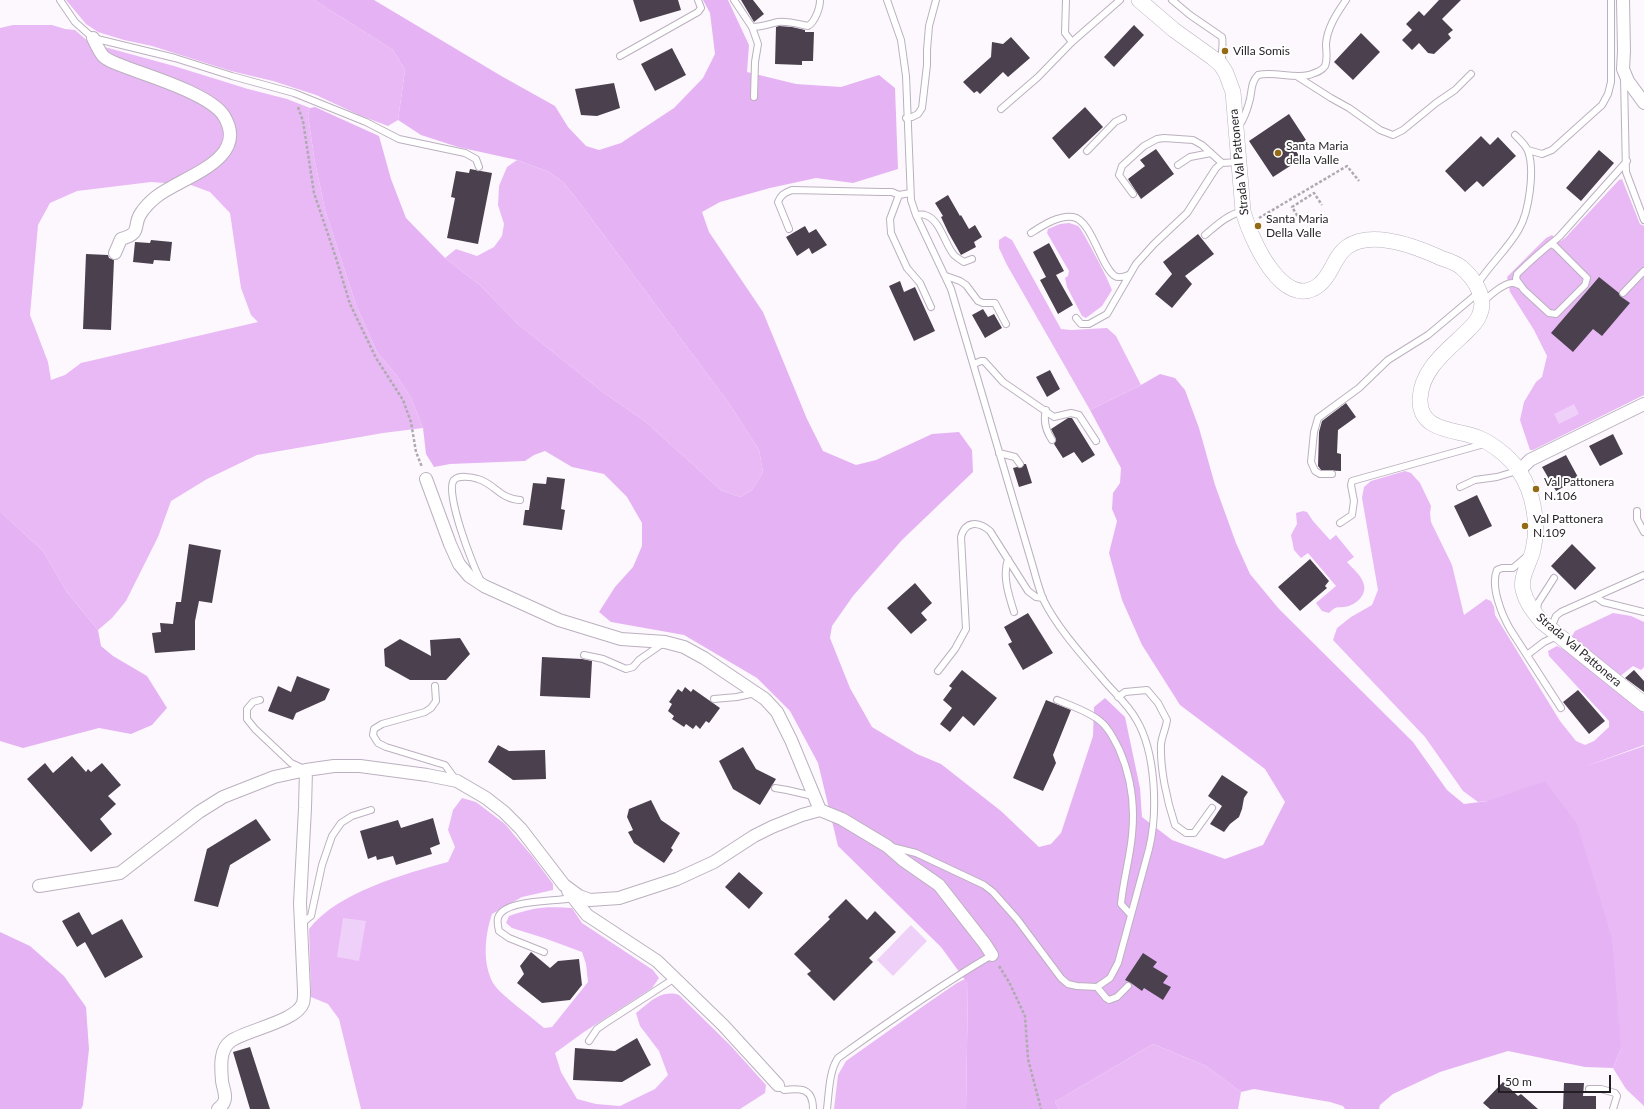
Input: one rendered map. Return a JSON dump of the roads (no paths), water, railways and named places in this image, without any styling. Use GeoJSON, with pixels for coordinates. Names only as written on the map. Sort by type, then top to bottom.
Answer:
{"type":"FeatureCollection","features":[{"type":"Feature","properties":{"kind":"street","name":"Strada Val Pattonera"},"geometry":{"type":"LineString","coordinates":[[1139,0],[1174,30],[1213,58],[1226,73],[1232,92],[1243,211],[1247,226],[1258,248],[1272,270],[1282,282],[1295,291],[1302,292],[1317,287],[1324,281],[1342,251],[1347,247],[1361,241],[1372,240],[1387,240],[1406,245],[1460,266],[1479,294],[1479,316],[1472,327],[1438,359],[1428,372],[1422,386],[1420,400],[1422,412],[1427,420],[1434,426],[1471,435],[1488,443],[1506,457],[1519,471],[1533,505],[1536,531],[1533,550],[1523,577],[1523,589],[1527,601],[1542,622],[1644,704]]}},
{"type":"Feature","properties":{"kind":"street"},"geometry":{"type":"LineString","coordinates":[[1623,0],[1623,69],[1644,103]]}},
{"type":"Feature","properties":{"kind":"street"},"geometry":{"type":"LineString","coordinates":[[93,38],[104,57],[213,104],[224,116],[230,129],[230,142],[224,154],[210,166],[155,198],[141,213],[135,231],[131,236],[121,239],[115,253]]}},
{"type":"Feature","properties":{"kind":"street"},"geometry":{"type":"LineString","coordinates":[[1519,471],[1530,460],[1644,404]]}},
{"type":"Feature","properties":{"kind":"street"},"geometry":{"type":"LineString","coordinates":[[426,479],[450,544],[460,564],[469,576],[484,586],[559,620],[614,637],[636,641],[665,642],[684,647],[704,658],[757,693],[777,712],[791,740],[820,810]]}},
{"type":"Feature","properties":{"kind":"street"},"geometry":{"type":"LineString","coordinates":[[39,886],[120,873],[199,812],[223,797],[274,777],[334,766],[360,766],[427,775],[457,782],[486,798],[504,812],[520,829],[564,885],[572,898],[587,915],[657,961],[722,1025],[778,1085]]}},
{"type":"Feature","properties":{"kind":"street"},"geometry":{"type":"LineString","coordinates":[[220,1108],[224,1102],[225,1094],[222,1081],[221,1058],[226,1046],[235,1039],[288,1017],[296,1012],[303,1004],[304,991],[300,902],[306,770]]}},
{"type":"Feature","properties":{"kind":"street"},"geometry":{"type":"LineString","coordinates":[[564,885],[578,896],[590,900],[604,900],[637,893],[677,879],[714,862],[754,836],[772,827],[802,815],[820,810],[842,819],[887,846],[903,860],[939,885],[992,955]]}},
{"type":"Feature","properties":{"kind":"lane"},"geometry":{"type":"LineString","coordinates":[[60,0],[75,22],[93,38],[175,58],[294,93],[366,122],[399,139],[457,151],[471,156],[476,159],[479,167]]}},
{"type":"Feature","properties":{"kind":"lane"},"geometry":{"type":"LineString","coordinates":[[620,56],[698,12],[701,8],[698,0]]}},
{"type":"Feature","properties":{"kind":"lane"},"geometry":{"type":"LineString","coordinates":[[734,0],[752,27],[758,44],[755,62],[754,98]]}},
{"type":"Feature","properties":{"kind":"lane"},"geometry":{"type":"LineString","coordinates":[[752,27],[761,27],[778,22],[808,26],[814,18],[820,0]]}},
{"type":"Feature","properties":{"kind":"lane"},"geometry":{"type":"LineString","coordinates":[[887,0],[901,40],[906,76],[906,118],[910,192],[916,215],[946,276],[954,296],[1043,598],[1058,623],[1129,709],[1142,729],[1149,753],[1154,794],[1153,832],[1115,970],[1110,978],[1101,986],[1097,987],[1068,984],[1061,978],[1017,919],[984,885],[916,853],[887,846]]}},
{"type":"Feature","properties":{"kind":"lane"},"geometry":{"type":"LineString","coordinates":[[906,118],[918,114],[922,108],[927,65],[929,26],[936,0]]}},
{"type":"Feature","properties":{"kind":"lane"},"geometry":{"type":"LineString","coordinates":[[1066,0],[1065,33],[1072,42]]}},
{"type":"Feature","properties":{"kind":"lane"},"geometry":{"type":"LineString","coordinates":[[1002,109],[1038,77],[1072,42],[1120,0]]}},
{"type":"Feature","properties":{"kind":"lane"},"geometry":{"type":"LineString","coordinates":[[1172,0],[1190,15],[1222,37],[1223,44],[1221,54],[1226,73]]}},
{"type":"Feature","properties":{"kind":"lane"},"geometry":{"type":"LineString","coordinates":[[1235,130],[1242,122],[1250,99],[1252,82],[1258,75],[1274,73],[1298,77],[1318,72],[1325,66],[1327,59],[1326,44],[1330,29],[1339,10],[1346,0]]}},
{"type":"Feature","properties":{"kind":"lane"},"geometry":{"type":"LineString","coordinates":[[1528,150],[1542,154],[1552,150],[1602,105],[1608,94],[1611,82],[1612,0]]}},
{"type":"Feature","properties":{"kind":"lane"},"geometry":{"type":"LineString","coordinates":[[1298,77],[1330,98],[1349,108],[1380,130],[1392,135],[1402,130],[1455,90],[1470,74]]}},
{"type":"Feature","properties":{"kind":"lane"},"geometry":{"type":"LineString","coordinates":[[1625,74],[1626,172],[1644,220]]}},
{"type":"Feature","properties":{"kind":"lane"},"geometry":{"type":"LineString","coordinates":[[1087,151],[1115,122],[1123,118]]}},
{"type":"Feature","properties":{"kind":"lane"},"geometry":{"type":"LineString","coordinates":[[1332,474],[1320,474],[1315,471],[1311,462],[1314,432],[1318,418],[1363,385],[1388,360],[1428,335],[1479,294],[1519,229],[1525,215],[1530,186],[1530,161],[1528,150],[1515,135]]}},
{"type":"Feature","properties":{"kind":"lane"},"geometry":{"type":"LineString","coordinates":[[1133,194],[1119,175],[1120,169],[1144,146],[1157,139],[1193,140],[1202,145],[1222,163]]}},
{"type":"Feature","properties":{"kind":"lane"},"geometry":{"type":"LineString","coordinates":[[1178,164],[1190,157],[1211,153]]}},
{"type":"Feature","properties":{"kind":"lane"},"geometry":{"type":"LineString","coordinates":[[1519,285],[1516,279],[1517,274],[1559,237],[1627,161]]}},
{"type":"Feature","properties":{"kind":"lane"},"geometry":{"type":"LineString","coordinates":[[1076,318],[1081,324],[1089,324],[1107,314],[1136,264],[1154,244],[1187,213],[1216,168],[1222,163],[1238,162]]}},
{"type":"Feature","properties":{"kind":"lane"},"geometry":{"type":"LineString","coordinates":[[789,228],[778,202],[780,197],[788,192],[808,190],[892,192],[899,195],[910,192]]}},
{"type":"Feature","properties":{"kind":"lane"},"geometry":{"type":"LineString","coordinates":[[899,195],[890,219],[891,233],[907,268],[920,283],[931,307]]}},
{"type":"Feature","properties":{"kind":"lane"},"geometry":{"type":"LineString","coordinates":[[1205,235],[1226,217],[1233,213],[1243,211]]}},
{"type":"Feature","properties":{"kind":"lane"},"geometry":{"type":"LineString","coordinates":[[916,215],[925,215],[933,220],[938,226],[953,254],[959,259],[964,262],[972,259]]}},
{"type":"Feature","properties":{"kind":"lane"},"geometry":{"type":"LineString","coordinates":[[1031,233],[1055,220],[1074,217],[1081,222],[1088,231],[1114,276],[1120,277],[1130,275]]}},
{"type":"Feature","properties":{"kind":"lane"},"geometry":{"type":"LineString","coordinates":[[1479,294],[1491,294],[1512,282],[1519,285],[1549,313],[1556,314],[1587,282],[1586,275],[1555,246],[1550,244]]}},
{"type":"Feature","properties":{"kind":"lane"},"geometry":{"type":"LineString","coordinates":[[1623,293],[1644,272]]}},
{"type":"Feature","properties":{"kind":"lane"},"geometry":{"type":"LineString","coordinates":[[946,276],[960,281],[978,301],[983,303],[995,303],[1006,324]]}},
{"type":"Feature","properties":{"kind":"lane"},"geometry":{"type":"LineString","coordinates":[[974,364],[984,361],[1003,382],[1046,410],[1054,417],[1072,413],[1079,415],[1096,441]]}},
{"type":"Feature","properties":{"kind":"lane"},"geometry":{"type":"LineString","coordinates":[[1046,410],[1044,416],[1047,432],[1052,440]]}},
{"type":"Feature","properties":{"kind":"lane"},"geometry":{"type":"LineString","coordinates":[[1340,523],[1352,515],[1354,501],[1351,486],[1352,481],[1488,443]]}},
{"type":"Feature","properties":{"kind":"lane"},"geometry":{"type":"LineString","coordinates":[[1000,453],[1015,456],[1020,464]]}},
{"type":"Feature","properties":{"kind":"lane"},"geometry":{"type":"LineString","coordinates":[[1460,487],[1475,480],[1497,477],[1519,471]]}},
{"type":"Feature","properties":{"kind":"lane"},"geometry":{"type":"LineString","coordinates":[[484,586],[476,571],[458,521],[451,487],[454,480],[458,477],[477,478],[504,497],[520,500]]}},
{"type":"Feature","properties":{"kind":"lane"},"geometry":{"type":"LineString","coordinates":[[1637,512],[1637,519],[1644,532]]}},
{"type":"Feature","properties":{"kind":"lane"},"geometry":{"type":"LineString","coordinates":[[938,670],[956,649],[966,629],[961,545],[963,530],[972,524],[978,524],[984,526],[990,531],[1031,594],[1043,598]]}},
{"type":"Feature","properties":{"kind":"lane"},"geometry":{"type":"LineString","coordinates":[[1533,550],[1520,564],[1513,568],[1502,568],[1497,570],[1495,575],[1499,607],[1502,616],[1561,708]]}},
{"type":"Feature","properties":{"kind":"lane"},"geometry":{"type":"LineString","coordinates":[[1008,559],[1006,566],[1007,587],[1014,612]]}},
{"type":"Feature","properties":{"kind":"lane"},"geometry":{"type":"LineString","coordinates":[[1527,655],[1555,632],[1556,616],[1561,612],[1644,574]]}},
{"type":"Feature","properties":{"kind":"lane"},"geometry":{"type":"LineString","coordinates":[[1536,615],[1538,603],[1554,578]]}},
{"type":"Feature","properties":{"kind":"lane"},"geometry":{"type":"LineString","coordinates":[[1596,597],[1603,602],[1644,612]]}},
{"type":"Feature","properties":{"kind":"lane"},"geometry":{"type":"LineString","coordinates":[[584,655],[603,659],[626,669],[633,667],[639,660],[665,642]]}},
{"type":"Feature","properties":{"kind":"lane"},"geometry":{"type":"LineString","coordinates":[[435,686],[436,701],[432,708],[426,712],[382,724],[374,729],[373,735],[378,743],[386,747],[445,765],[457,782]]}},
{"type":"Feature","properties":{"kind":"lane"},"geometry":{"type":"LineString","coordinates":[[1118,697],[1125,692],[1147,690],[1158,703],[1167,720],[1161,742],[1161,756],[1163,774],[1175,825],[1186,832],[1194,833],[1212,808]]}},
{"type":"Feature","properties":{"kind":"lane"},"geometry":{"type":"LineString","coordinates":[[714,699],[757,693]]}},
{"type":"Feature","properties":{"kind":"lane"},"geometry":{"type":"LineString","coordinates":[[260,700],[253,702],[247,709],[247,719],[255,729],[291,762],[306,770]]}},
{"type":"Feature","properties":{"kind":"lane"},"geometry":{"type":"LineString","coordinates":[[1057,700],[1081,710],[1105,725],[1114,738],[1122,756],[1132,795],[1133,811],[1132,836],[1121,904],[1131,915]]}},
{"type":"Feature","properties":{"kind":"lane"},"geometry":{"type":"LineString","coordinates":[[775,788],[813,796]]}},
{"type":"Feature","properties":{"kind":"lane"},"geometry":{"type":"LineString","coordinates":[[301,924],[311,916],[322,865],[332,836],[341,823],[352,816],[371,810]]}},
{"type":"Feature","properties":{"kind":"lane"},"geometry":{"type":"LineString","coordinates":[[544,952],[509,938],[499,931],[498,918],[502,912],[513,906],[572,898]]}},
{"type":"Feature","properties":{"kind":"lane"},"geometry":{"type":"LineString","coordinates":[[827,1109],[832,1071],[838,1058],[907,1009],[992,955]]}},
{"type":"Feature","properties":{"kind":"lane"},"geometry":{"type":"LineString","coordinates":[[589,1041],[597,1029],[675,978]]}},
{"type":"Feature","properties":{"kind":"lane"},"geometry":{"type":"LineString","coordinates":[[1097,987],[1109,1000],[1117,998],[1128,986]]}},
{"type":"Feature","properties":{"kind":"lane"},"geometry":{"type":"LineString","coordinates":[[778,1085],[784,1090],[799,1088],[807,1092],[813,1101],[813,1109]]}},
{"type":"Feature","properties":{"kind":"lane"},"geometry":{"type":"LineString","coordinates":[[1589,1089],[1601,1089],[1615,1093],[1617,1096],[1613,1109]]}},
{"type":"Feature","properties":{"kind":"place","name":"Villa Somis"},"geometry":{"type":"Point","coordinates":[1225,51]}},
{"type":"Feature","properties":{"kind":"place","name":"Santa Maria della Valle"},"geometry":{"type":"Point","coordinates":[1278,153]}},
{"type":"Feature","properties":{"kind":"place","name":"Santa Maria Della Valle"},"geometry":{"type":"Point","coordinates":[1258,226]}},
{"type":"Feature","properties":{"kind":"place","name":"Val Pattonera N.106"},"geometry":{"type":"Point","coordinates":[1536,489]}},
{"type":"Feature","properties":{"kind":"place","name":"Val Pattonera N.109"},"geometry":{"type":"Point","coordinates":[1525,526]}}]}
